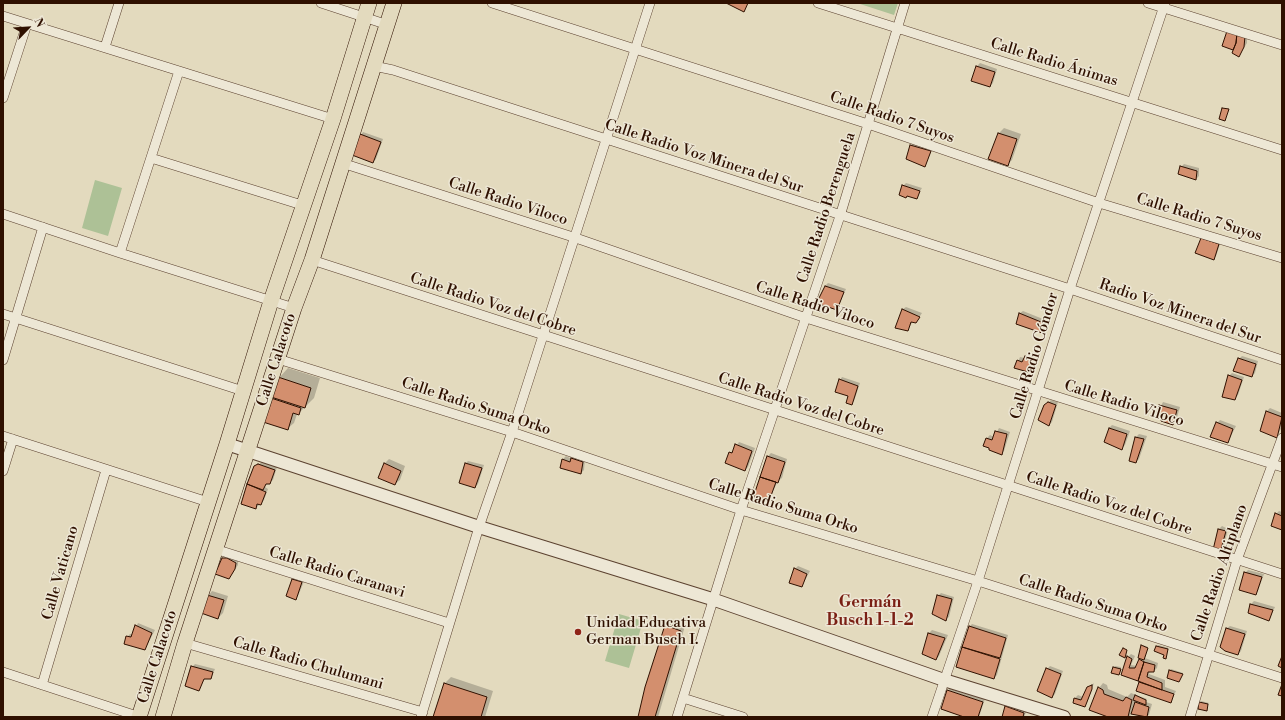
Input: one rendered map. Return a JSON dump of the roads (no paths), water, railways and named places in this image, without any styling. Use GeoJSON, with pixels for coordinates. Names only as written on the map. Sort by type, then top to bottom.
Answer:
{"type":"FeatureCollection","features":[{"type":"Feature","properties":{"kind":"main road","name":"Calle Calacoto"},"geometry":{"type":"LineString","coordinates":[[163,717],[215,549],[294,308],[312,260],[394,3]]}},
{"type":"Feature","properties":{"kind":"main road","name":"Calle Calacoto"},"geometry":{"type":"LineString","coordinates":[[139,717],[227,444],[271,301],[305,206],[333,119],[366,10]]}},
{"type":"Feature","properties":{"kind":"street"},"geometry":{"type":"LineString","coordinates":[[105,47],[119,3]]}},
{"type":"Feature","properties":{"kind":"street"},"geometry":{"type":"LineString","coordinates":[[321,3],[366,10],[388,24]]}},
{"type":"Feature","properties":{"kind":"street","name":"Calle Radio 7 Suyos"},"geometry":{"type":"LineString","coordinates":[[492,3],[636,48],[868,124],[1099,203],[1282,258]]}},
{"type":"Feature","properties":{"kind":"street"},"geometry":{"type":"LineString","coordinates":[[422,714],[479,527],[512,432],[573,237],[650,3]]}},
{"type":"Feature","properties":{"kind":"street","name":"Calle Radio Ánimas"},"geometry":{"type":"LineString","coordinates":[[818,3],[896,29],[1282,150]]}},
{"type":"Feature","properties":{"kind":"street","name":"Calle Radio Berenguela"},"geometry":{"type":"LineString","coordinates":[[677,717],[740,510],[775,411],[840,216],[905,3]]}},
{"type":"Feature","properties":{"kind":"street"},"geometry":{"type":"LineString","coordinates":[[1148,3],[1164,5],[1282,45]]}},
{"type":"Feature","properties":{"kind":"street","name":"Calle Radio Cóndor"},"geometry":{"type":"LineString","coordinates":[[932,717],[978,581],[1070,289],[1164,5]]}},
{"type":"Feature","properties":{"kind":"street"},"geometry":{"type":"LineString","coordinates":[[3,16],[333,119]]}},
{"type":"Feature","properties":{"kind":"street"},"geometry":{"type":"LineString","coordinates":[[3,98],[27,24]]}},
{"type":"Feature","properties":{"kind":"street","name":"Calle Radio Voz Minera del Sur"},"geometry":{"type":"LineString","coordinates":[[374,66],[393,70],[840,216],[1070,289]]}},
{"type":"Feature","properties":{"kind":"street"},"geometry":{"type":"LineString","coordinates":[[120,253],[179,71]]}},
{"type":"Feature","properties":{"kind":"street"},"geometry":{"type":"LineString","coordinates":[[152,158],[305,206]]}},
{"type":"Feature","properties":{"kind":"street","name":"Calle Radio Viloco"},"geometry":{"type":"LineString","coordinates":[[342,164],[573,237],[806,318],[1282,468]]}},
{"type":"Feature","properties":{"kind":"street"},"geometry":{"type":"LineString","coordinates":[[3,214],[294,308]]}},
{"type":"Feature","properties":{"kind":"street"},"geometry":{"type":"LineString","coordinates":[[3,360],[43,227]]}},
{"type":"Feature","properties":{"kind":"street","name":"Calle Radio Voz del Cobre"},"geometry":{"type":"LineString","coordinates":[[312,260],[1008,487],[1282,574]]}},
{"type":"Feature","properties":{"kind":"street","name":"Radio Voz Minera del Sur"},"geometry":{"type":"LineString","coordinates":[[1070,289],[1282,360]]}},
{"type":"Feature","properties":{"kind":"street"},"geometry":{"type":"LineString","coordinates":[[3,314],[243,391]]}},
{"type":"Feature","properties":{"kind":"street","name":"Calle Radio Suma Orko"},"geometry":{"type":"LineString","coordinates":[[278,359],[512,432],[740,510],[978,581],[1207,656],[1282,678]]}},
{"type":"Feature","properties":{"kind":"street"},"geometry":{"type":"LineString","coordinates":[[3,436],[208,502]]}},
{"type":"Feature","properties":{"kind":"street","name":"Calle Radio Altiplano"},"geometry":{"type":"LineString","coordinates":[[1190,717],[1207,656],[1238,560],[1282,438]]}},
{"type":"Feature","properties":{"kind":"street"},"geometry":{"type":"LineString","coordinates":[[3,471],[13,439]]}},
{"type":"Feature","properties":{"kind":"street"},"geometry":{"type":"LineString","coordinates":[[227,444],[247,452],[479,527],[712,599],[944,680],[1064,717]]}},
{"type":"Feature","properties":{"kind":"street","name":"Calle Vaticano"},"geometry":{"type":"LineString","coordinates":[[42,685],[106,470]]}},
{"type":"Feature","properties":{"kind":"street","name":"Calle Radio Caranavi"},"geometry":{"type":"LineString","coordinates":[[215,549],[449,623]]}},
{"type":"Feature","properties":{"kind":"street","name":"Calle Radio Chulumani"},"geometry":{"type":"LineString","coordinates":[[185,642],[422,714]]}},
{"type":"Feature","properties":{"kind":"street"},"geometry":{"type":"LineString","coordinates":[[3,672],[139,717]]}},
{"type":"Feature","properties":{"kind":"street"},"geometry":{"type":"LineString","coordinates":[[683,698],[743,717]]}},
{"type":"Feature","properties":{"kind":"place","name":"Unidad Educativa German Busch I."},"geometry":{"type":"Point","coordinates":[578,632]}},
{"type":"Feature","properties":{"kind":"district","name":"Germán Busch 1-1-2"},"geometry":{"type":"Point","coordinates":[870,612]}}]}
